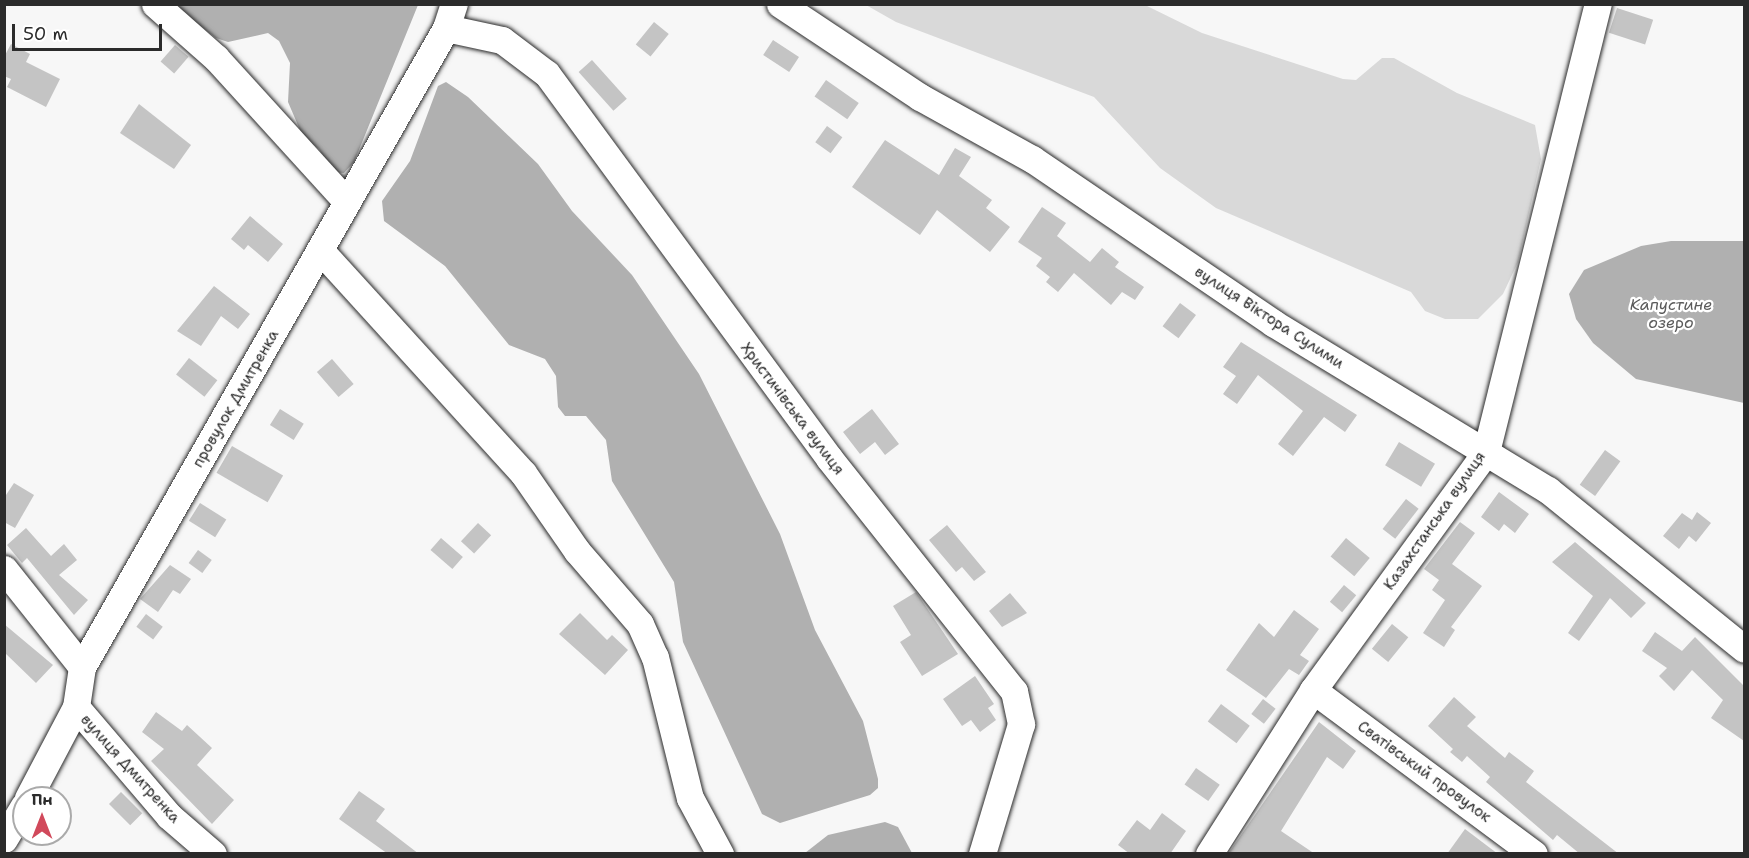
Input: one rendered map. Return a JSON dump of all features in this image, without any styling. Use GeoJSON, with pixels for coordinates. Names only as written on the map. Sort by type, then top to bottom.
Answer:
{"type":"FeatureCollection","features":[{"type":"Feature","properties":{"kind":"street"},"geometry":{"type":"LineString","coordinates":[[155,4],[216,58],[346,201]]}},
{"type":"Feature","properties":{"kind":"street","name":"вулиця Віктора Сулими"},"geometry":{"type":"LineString","coordinates":[[780,4],[920,97],[1032,159],[1273,323],[1548,490],[1744,649]]}},
{"type":"Feature","properties":{"kind":"street","name":"Казахстанська вулиця"},"geometry":{"type":"LineString","coordinates":[[1209,854],[1313,690],[1486,452],[1598,4]]}},
{"type":"Feature","properties":{"kind":"street","name":"провулок Дмитренка"},"geometry":{"type":"LineString","coordinates":[[34,786],[76,707],[82,667],[320,250],[450,16]]}},
{"type":"Feature","properties":{"kind":"street","name":"Христичівська вулиця"},"geometry":{"type":"LineString","coordinates":[[450,16],[502,40],[547,74],[829,458],[1014,691],[1021,724],[982,854]]}},
{"type":"Feature","properties":{"kind":"street"},"geometry":{"type":"LineString","coordinates":[[320,250],[523,473],[578,550],[640,624],[655,657],[690,798],[720,854]]}},
{"type":"Feature","properties":{"kind":"street"},"geometry":{"type":"LineString","coordinates":[[4,569],[82,667]]}},
{"type":"Feature","properties":{"kind":"street","name":"Сватівський провулок"},"geometry":{"type":"LineString","coordinates":[[1313,690],[1534,854]]}},
{"type":"Feature","properties":{"kind":"street","name":"вулиця Дмитренка"},"geometry":{"type":"LineString","coordinates":[[76,707],[169,816],[213,854]]}},
{"type":"Feature","properties":{"kind":"street"},"geometry":{"type":"LineString","coordinates":[[4,839],[12,826]]}},
{"type":"Feature","properties":{"kind":"shaded area"},"geometry":{"type":"Polygon","coordinates":[[[866,5],[1145,5],[1202,33],[1343,79],[1356,80],[1382,58],[1394,58],[1457,93],[1535,125],[1541,159],[1518,262],[1503,294],[1478,319],[1445,319],[1425,311],[1411,292],[1216,208],[1160,168],[1094,97],[896,22],[866,5]]]}},
{"type":"Feature","properties":{"kind":"water"},"geometry":{"type":"Polygon","coordinates":[[[173,5],[418,5],[354,162],[344,173],[332,172],[319,149],[303,137],[288,102],[290,63],[279,41],[268,33],[228,42],[216,38],[173,5]]]}},
{"type":"Feature","properties":{"kind":"water"},"geometry":{"type":"Polygon","coordinates":[[[446,82],[468,97],[538,164],[572,211],[632,275],[699,374],[780,534],[815,630],[863,721],[878,779],[878,788],[870,795],[780,823],[762,814],[683,642],[674,582],[612,481],[606,440],[586,416],[565,416],[558,407],[556,376],[545,359],[509,345],[445,266],[384,221],[382,201],[410,161],[438,86],[446,82]]]}},
{"type":"Feature","properties":{"kind":"water","name":"Капустине озеро"},"geometry":{"type":"Polygon","coordinates":[[[1671,241],[1744,241],[1744,403],[1636,379],[1593,343],[1576,319],[1569,294],[1584,270],[1641,246],[1671,241]]]}},
{"type":"Feature","properties":{"kind":"water"},"geometry":{"type":"Polygon","coordinates":[[[885,822],[898,827],[912,853],[805,853],[828,835],[885,822]]]}},
{"type":"Feature","properties":{"kind":"building"},"geometry":{"type":"Polygon","coordinates":[[[1617,8],[1653,20],[1645,44],[1609,33],[1617,8]]]}},
{"type":"Feature","properties":{"kind":"building"},"geometry":{"type":"Polygon","coordinates":[[[654,22],[669,34],[651,56],[636,45],[654,22]]]}},
{"type":"Feature","properties":{"kind":"building"},"geometry":{"type":"Polygon","coordinates":[[[773,40],[799,57],[789,72],[763,55],[773,40]]]}},
{"type":"Feature","properties":{"kind":"building"},"geometry":{"type":"Polygon","coordinates":[[[11,44],[30,54],[26,62],[60,79],[46,107],[7,87],[11,79],[4,76],[4,57],[11,44]]]}},
{"type":"Feature","properties":{"kind":"building"},"geometry":{"type":"Polygon","coordinates":[[[175,45],[189,57],[174,73],[161,62],[175,45]]]}},
{"type":"Feature","properties":{"kind":"building"},"geometry":{"type":"Polygon","coordinates":[[[592,60],[627,99],[613,111],[579,72],[592,60]]]}},
{"type":"Feature","properties":{"kind":"building"},"geometry":{"type":"Polygon","coordinates":[[[826,80],[859,103],[847,119],[815,96],[826,80]]]}},
{"type":"Feature","properties":{"kind":"building"},"geometry":{"type":"Polygon","coordinates":[[[139,104],[191,145],[174,169],[120,133],[139,104]]]}},
{"type":"Feature","properties":{"kind":"building"},"geometry":{"type":"Polygon","coordinates":[[[827,126],[842,137],[831,153],[815,142],[827,126]]]}},
{"type":"Feature","properties":{"kind":"building"},"geometry":{"type":"Polygon","coordinates":[[[885,140],[939,175],[955,148],[971,157],[959,176],[992,200],[986,208],[1010,227],[990,252],[937,210],[920,235],[852,187],[885,140]]]}},
{"type":"Feature","properties":{"kind":"building"},"geometry":{"type":"Polygon","coordinates":[[[1042,207],[1066,223],[1057,236],[1090,262],[1102,248],[1119,262],[1115,267],[1144,287],[1135,300],[1122,292],[1111,305],[1074,273],[1058,292],[1046,282],[1050,277],[1036,266],[1042,258],[1018,242],[1042,207]]]}},
{"type":"Feature","properties":{"kind":"building"},"geometry":{"type":"Polygon","coordinates":[[[250,216],[283,244],[268,262],[248,245],[244,250],[231,239],[250,216]]]}},
{"type":"Feature","properties":{"kind":"building"},"geometry":{"type":"Polygon","coordinates":[[[214,286],[250,314],[238,329],[221,316],[201,346],[177,331],[214,286]]]}},
{"type":"Feature","properties":{"kind":"building"},"geometry":{"type":"Polygon","coordinates":[[[1180,303],[1196,315],[1179,338],[1163,326],[1180,303]]]}},
{"type":"Feature","properties":{"kind":"building"},"geometry":{"type":"Polygon","coordinates":[[[1241,342],[1357,415],[1345,432],[1324,417],[1293,456],[1278,444],[1303,411],[1258,375],[1237,404],[1223,394],[1236,376],[1223,367],[1241,342]]]}},
{"type":"Feature","properties":{"kind":"building"},"geometry":{"type":"Polygon","coordinates":[[[189,358],[217,380],[204,397],[176,375],[189,358]]]}},
{"type":"Feature","properties":{"kind":"building"},"geometry":{"type":"Polygon","coordinates":[[[332,359],[354,384],[339,397],[317,372],[332,359]]]}},
{"type":"Feature","properties":{"kind":"building"},"geometry":{"type":"Polygon","coordinates":[[[280,409],[304,424],[294,440],[270,425],[280,409]]]}},
{"type":"Feature","properties":{"kind":"building"},"geometry":{"type":"Polygon","coordinates":[[[872,409],[899,444],[885,455],[875,442],[860,454],[843,432],[872,409]]]}},
{"type":"Feature","properties":{"kind":"building"},"geometry":{"type":"Polygon","coordinates":[[[1399,442],[1435,464],[1421,487],[1385,465],[1399,442]]]}},
{"type":"Feature","properties":{"kind":"building"},"geometry":{"type":"Polygon","coordinates":[[[232,446],[283,475],[268,502],[216,473],[232,446]]]}},
{"type":"Feature","properties":{"kind":"building"},"geometry":{"type":"Polygon","coordinates":[[[1605,450],[1620,461],[1595,496],[1580,485],[1605,450]]]}},
{"type":"Feature","properties":{"kind":"building"},"geometry":{"type":"Polygon","coordinates":[[[14,483],[34,495],[15,528],[4,522],[4,498],[14,483]]]}},
{"type":"Feature","properties":{"kind":"building"},"geometry":{"type":"Polygon","coordinates":[[[1499,492],[1529,514],[1515,533],[1504,524],[1499,531],[1481,517],[1499,492]]]}},
{"type":"Feature","properties":{"kind":"building"},"geometry":{"type":"Polygon","coordinates":[[[1406,499],[1419,509],[1395,539],[1383,529],[1406,499]]]}},
{"type":"Feature","properties":{"kind":"building"},"geometry":{"type":"Polygon","coordinates":[[[200,503],[226,519],[215,537],[189,521],[200,503]]]}},
{"type":"Feature","properties":{"kind":"building"},"geometry":{"type":"Polygon","coordinates":[[[1697,512],[1711,523],[1696,542],[1689,536],[1679,549],[1663,536],[1682,513],[1692,520],[1697,512]]]}},
{"type":"Feature","properties":{"kind":"building"},"geometry":{"type":"Polygon","coordinates":[[[1460,522],[1475,533],[1452,564],[1482,586],[1451,627],[1455,630],[1444,647],[1423,633],[1445,600],[1432,590],[1439,580],[1424,569],[1460,522]]]}},
{"type":"Feature","properties":{"kind":"building"},"geometry":{"type":"Polygon","coordinates":[[[478,523],[491,535],[474,554],[461,541],[478,523]]]}},
{"type":"Feature","properties":{"kind":"building"},"geometry":{"type":"Polygon","coordinates":[[[947,525],[986,572],[974,581],[962,567],[956,572],[929,540],[947,525]]]}},
{"type":"Feature","properties":{"kind":"building"},"geometry":{"type":"Polygon","coordinates":[[[26,528],[51,556],[64,544],[77,560],[59,575],[88,600],[74,615],[27,558],[22,563],[7,545],[26,528]]]}},
{"type":"Feature","properties":{"kind":"building"},"geometry":{"type":"Polygon","coordinates":[[[441,538],[463,557],[452,569],[431,550],[441,538]]]}},
{"type":"Feature","properties":{"kind":"building"},"geometry":{"type":"Polygon","coordinates":[[[1346,538],[1370,558],[1354,576],[1331,556],[1346,538]]]}},
{"type":"Feature","properties":{"kind":"building"},"geometry":{"type":"Polygon","coordinates":[[[1575,542],[1646,603],[1631,618],[1610,598],[1579,641],[1568,633],[1593,596],[1552,562],[1575,542]]]}},
{"type":"Feature","properties":{"kind":"building"},"geometry":{"type":"Polygon","coordinates":[[[198,550],[212,560],[202,573],[189,563],[198,550]]]}},
{"type":"Feature","properties":{"kind":"building"},"geometry":{"type":"Polygon","coordinates":[[[170,565],[191,579],[180,594],[173,590],[158,612],[140,599],[170,565]]]}},
{"type":"Feature","properties":{"kind":"building"},"geometry":{"type":"Polygon","coordinates":[[[1344,585],[1356,595],[1342,612],[1330,602],[1344,585]]]}},
{"type":"Feature","properties":{"kind":"building"},"geometry":{"type":"Polygon","coordinates":[[[916,592],[958,654],[922,676],[900,642],[911,635],[893,606],[916,592]]]}},
{"type":"Feature","properties":{"kind":"building"},"geometry":{"type":"Polygon","coordinates":[[[1010,593],[1027,613],[1002,627],[989,611],[1010,593]]]}},
{"type":"Feature","properties":{"kind":"building"},"geometry":{"type":"Polygon","coordinates":[[[1294,610],[1319,629],[1300,655],[1309,661],[1299,675],[1289,669],[1266,698],[1226,670],[1259,623],[1274,637],[1294,610]]]}},
{"type":"Feature","properties":{"kind":"building"},"geometry":{"type":"Polygon","coordinates":[[[580,613],[607,640],[612,635],[628,650],[605,675],[559,634],[580,613]]]}},
{"type":"Feature","properties":{"kind":"building"},"geometry":{"type":"Polygon","coordinates":[[[146,614],[163,627],[153,639],[136,627],[146,614]]]}},
{"type":"Feature","properties":{"kind":"building"},"geometry":{"type":"Polygon","coordinates":[[[4,624],[53,665],[36,683],[4,652],[4,624]]]}},
{"type":"Feature","properties":{"kind":"building"},"geometry":{"type":"Polygon","coordinates":[[[1392,624],[1408,637],[1388,662],[1372,649],[1392,624]]]}},
{"type":"Feature","properties":{"kind":"building"},"geometry":{"type":"Polygon","coordinates":[[[1655,632],[1682,651],[1695,637],[1744,686],[1744,741],[1711,718],[1723,700],[1692,670],[1674,691],[1659,676],[1667,668],[1642,651],[1655,632]]]}},
{"type":"Feature","properties":{"kind":"building"},"geometry":{"type":"Polygon","coordinates":[[[975,676],[994,704],[988,708],[996,720],[980,732],[971,720],[962,726],[943,699],[975,676]]]}},
{"type":"Feature","properties":{"kind":"building"},"geometry":{"type":"Polygon","coordinates":[[[1454,697],[1476,717],[1467,726],[1505,758],[1509,752],[1534,771],[1526,782],[1619,854],[1580,854],[1557,835],[1553,840],[1486,782],[1490,777],[1467,756],[1462,762],[1450,752],[1453,749],[1428,726],[1454,697]]]}},
{"type":"Feature","properties":{"kind":"building"},"geometry":{"type":"Polygon","coordinates":[[[1263,699],[1276,709],[1264,724],[1251,714],[1263,699]]]}},
{"type":"Feature","properties":{"kind":"building"},"geometry":{"type":"Polygon","coordinates":[[[1221,704],[1250,726],[1237,743],[1208,722],[1221,704]]]}},
{"type":"Feature","properties":{"kind":"building"},"geometry":{"type":"Polygon","coordinates":[[[156,712],[182,731],[187,725],[212,748],[197,765],[234,800],[212,824],[151,761],[164,749],[142,732],[156,712]]]}},
{"type":"Feature","properties":{"kind":"building"},"geometry":{"type":"Polygon","coordinates":[[[1319,722],[1356,751],[1343,769],[1327,757],[1281,831],[1315,854],[1228,854],[1319,722]]]}},
{"type":"Feature","properties":{"kind":"building"},"geometry":{"type":"Polygon","coordinates":[[[1196,768],[1220,785],[1208,801],[1185,784],[1196,768]]]}},
{"type":"Feature","properties":{"kind":"building"},"geometry":{"type":"Polygon","coordinates":[[[359,791],[385,809],[376,821],[419,854],[388,854],[339,819],[359,791]]]}},
{"type":"Feature","properties":{"kind":"building"},"geometry":{"type":"Polygon","coordinates":[[[121,792],[142,813],[130,825],[109,804],[121,792]]]}},
{"type":"Feature","properties":{"kind":"building"},"geometry":{"type":"Polygon","coordinates":[[[1162,813],[1186,831],[1170,854],[1130,854],[1118,845],[1137,820],[1150,830],[1162,813]]]}},
{"type":"Feature","properties":{"kind":"building"},"geometry":{"type":"Polygon","coordinates":[[[1465,829],[1498,854],[1447,854],[1465,829]]]}}]}
